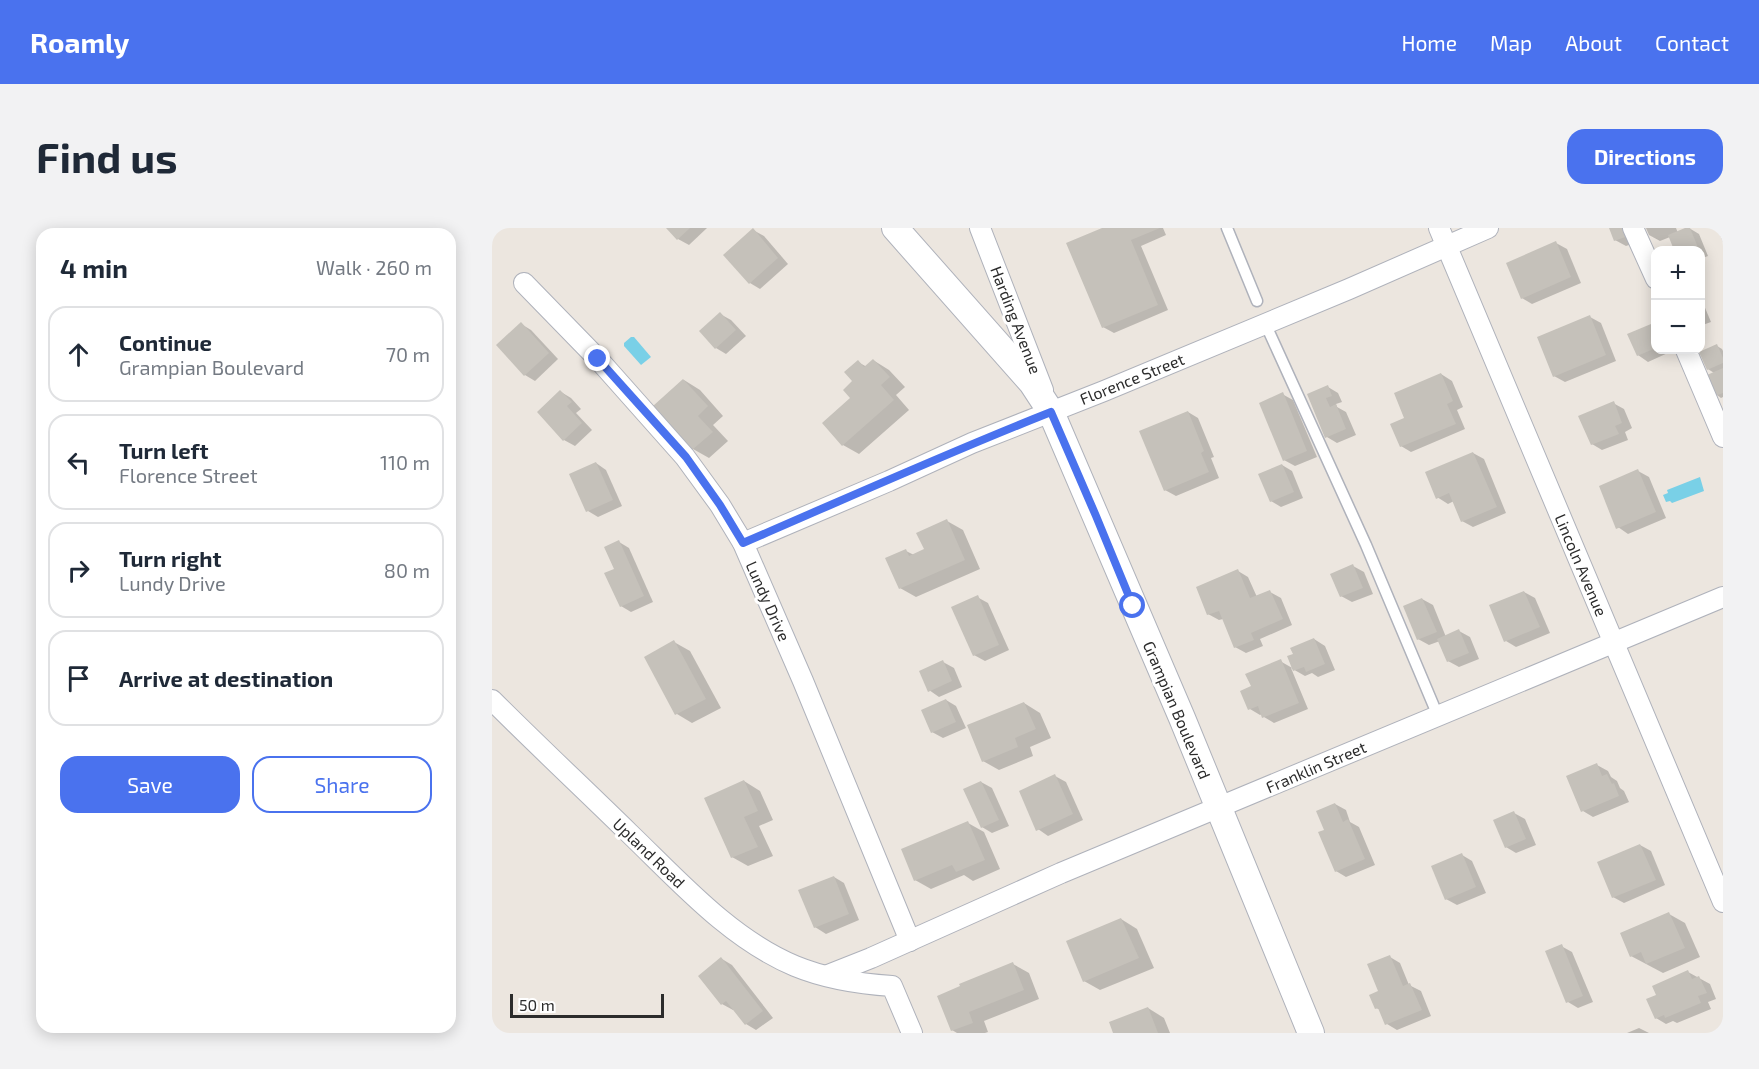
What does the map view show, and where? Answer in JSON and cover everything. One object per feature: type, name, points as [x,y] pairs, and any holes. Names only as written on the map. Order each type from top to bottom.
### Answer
[{"type":"street","name":"Grampian Boulevard","points":[[895,228],[1032,382],[1051,412],[1311,1033]]},
{"type":"street","name":"Harding Avenue","points":[[980,228],[1051,412]]},
{"type":"street","name":"Florence Street","points":[[743,543],[972,443],[1349,289],[1443,237],[1488,228]]},
{"type":"street","points":[[1633,228],[1651,268]]},
{"type":"street","name":"Lincoln Avenue","points":[[1443,237],[1723,902]]},
{"type":"street","name":"Lundy Drive","points":[[524,283],[598,359],[686,457],[720,505],[743,543],[803,681],[910,941]]},
{"type":"street","points":[[1688,354],[1723,437]]},
{"type":"street","name":"Franklin Street","points":[[910,941],[1061,873],[1723,597]]},
{"type":"street","name":"Upland Road","points":[[492,700],[698,899],[735,930],[795,966],[865,984],[892,986],[912,1033]]},
{"type":"street","points":[[828,975],[910,941]]},
{"type":"lane","points":[[1227,228],[1257,301]]},
{"type":"lane","points":[[1265,323],[1366,545],[1438,716]]},
{"type":"water","points":[[634,337],[651,357],[641,365],[624,346],[624,343]]},
{"type":"water","points":[[1700,477],[1704,491],[1672,503],[1666,502],[1663,495],[1668,493],[1667,490]]},
{"type":"building","points":[[666,228],[690,228],[677,240]]},
{"type":"building","points":[[753,228],[778,258],[749,284],[723,255]]},
{"type":"building","points":[[1102,228],[1160,228],[1131,240],[1158,305],[1102,328],[1066,243]]},
{"type":"building","points":[[1609,228],[1625,228],[1628,236],[1614,241]]},
{"type":"building","points":[[1690,228],[1697,246],[1672,246],[1668,235]]},
{"type":"building","points":[[1556,241],[1571,277],[1521,299],[1506,263]]},
{"type":"building","points":[[720,312],[736,330],[715,349],[699,331]]},
{"type":"building","points":[[1590,315],[1606,355],[1553,377],[1537,337]]},
{"type":"building","points":[[521,322],[549,353],[524,376],[496,345]]},
{"type":"building","points":[[1651,324],[1651,350],[1637,356],[1627,334]]},
{"type":"building","points":[[1717,344],[1723,363],[1707,370],[1700,354],[1705,354],[1705,349]]},
{"type":"building","points":[[873,359],[890,377],[881,385],[894,400],[842,446],[822,423],[850,398],[843,390],[852,381],[844,372],[858,360],[864,367]]},
{"type":"building","points":[[1723,368],[1723,393],[1715,396],[1707,375]]},
{"type":"building","points":[[1441,373],[1453,401],[1447,404],[1456,424],[1400,447],[1390,424],[1404,418],[1394,393]]},
{"type":"building","points":[[683,379],[708,406],[698,416],[713,432],[692,450],[653,406]]},
{"type":"building","points":[[1328,385],[1332,396],[1326,398],[1330,407],[1336,404],[1346,429],[1325,438],[1307,394]]},
{"type":"building","points":[[560,390],[572,402],[567,406],[582,423],[563,441],[537,412]]},
{"type":"building","points":[[1283,392],[1307,451],[1283,461],[1259,403]]},
{"type":"building","points":[[1614,401],[1622,423],[1615,426],[1619,434],[1591,445],[1578,416]]},
{"type":"building","points":[[1188,411],[1204,451],[1201,453],[1209,472],[1164,491],[1139,431]]},
{"type":"building","points":[[1473,452],[1497,507],[1461,522],[1449,493],[1436,499],[1425,472]]},
{"type":"building","points":[[596,462],[613,500],[586,512],[569,474]]},
{"type":"building","points":[[1282,464],[1294,492],[1270,502],[1258,474]]},
{"type":"building","points":[[1638,469],[1656,512],[1616,529],[1599,486]]},
{"type":"building","points":[[947,519],[965,560],[899,589],[885,558],[906,549],[909,556],[924,549],[916,533]]},
{"type":"building","points":[[619,540],[644,596],[620,607],[604,573],[614,569],[604,547]]},
{"type":"building","points":[[1353,564],[1363,588],[1340,597],[1330,574]]},
{"type":"building","points":[[1238,569],[1250,598],[1270,590],[1283,619],[1251,633],[1254,640],[1234,648],[1219,611],[1207,615],[1196,587]]},
{"type":"building","points":[[1524,591],[1540,627],[1504,642],[1489,605]]},
{"type":"building","points":[[978,595],[999,645],[973,656],[951,607]]},
{"type":"building","points":[[1422,598],[1437,632],[1417,640],[1403,606]]},
{"type":"building","points":[[1459,629],[1469,653],[1447,662],[1437,639]]},
{"type":"building","points":[[1314,638],[1325,664],[1306,672],[1304,667],[1293,671],[1287,656],[1293,654],[1290,648]]},
{"type":"building","points":[[674,640],[706,699],[675,715],[644,657]]},
{"type":"building","points":[[1281,659],[1299,703],[1262,718],[1258,706],[1248,710],[1240,691],[1251,686],[1245,674]]},
{"type":"building","points":[[943,660],[952,681],[928,692],[919,671]]},
{"type":"building","points":[[946,699],[956,722],[931,733],[921,710]]},
{"type":"building","points":[[1024,702],[1036,729],[1015,738],[1018,747],[982,762],[967,725]]},
{"type":"building","points":[[1597,763],[1602,776],[1607,774],[1612,784],[1614,783],[1619,796],[1581,812],[1566,776]]},
{"type":"building","points":[[1055,774],[1073,814],[1036,831],[1019,791]]},
{"type":"building","points":[[744,780],[758,811],[744,817],[758,847],[731,858],[704,798]]},
{"type":"building","points":[[981,781],[999,820],[981,828],[963,789]]},
{"type":"building","points":[[1335,803],[1343,822],[1348,819],[1365,859],[1335,872],[1318,832],[1324,830],[1316,811]]},
{"type":"building","points":[[1514,811],[1526,839],[1505,848],[1493,820]]},
{"type":"building","points":[[968,821],[985,860],[956,872],[952,865],[914,881],[901,849]]},
{"type":"building","points":[[1640,844],[1656,880],[1612,898],[1597,862]]},
{"type":"building","points":[[1462,853],[1476,887],[1445,900],[1431,866]]},
{"type":"building","points":[[834,876],[849,914],[814,928],[798,890]]},
{"type":"building","points":[[1669,912],[1685,948],[1646,964],[1641,952],[1630,957],[1620,933]]},
{"type":"building","points":[[1121,918],[1139,958],[1083,982],[1066,941]]},
{"type":"building","points":[[1562,944],[1583,996],[1566,1003],[1545,951]]},
{"type":"building","points":[[1390,955],[1403,986],[1410,983],[1422,1010],[1385,1025],[1378,1008],[1375,1009],[1369,995],[1378,991],[1367,964]]},
{"type":"building","points":[[721,957],[763,1011],[745,1025],[726,1001],[721,1005],[698,976]]},
{"type":"building","points":[[1013,962],[1024,990],[969,1012],[973,1023],[951,1031],[937,996],[960,986],[959,984]]},
{"type":"building","points":[[1688,970],[1692,979],[1699,976],[1707,993],[1698,996],[1701,1003],[1665,1018],[1664,1015],[1655,1019],[1646,999],[1656,995],[1652,986]]},
{"type":"building","points":[[1148,1007],[1158,1033],[1113,1033],[1109,1022]]},
{"type":"route","points":[[598,359],[686,457],[720,505],[743,543],[972,443],[1051,412],[1133,606]]}]
